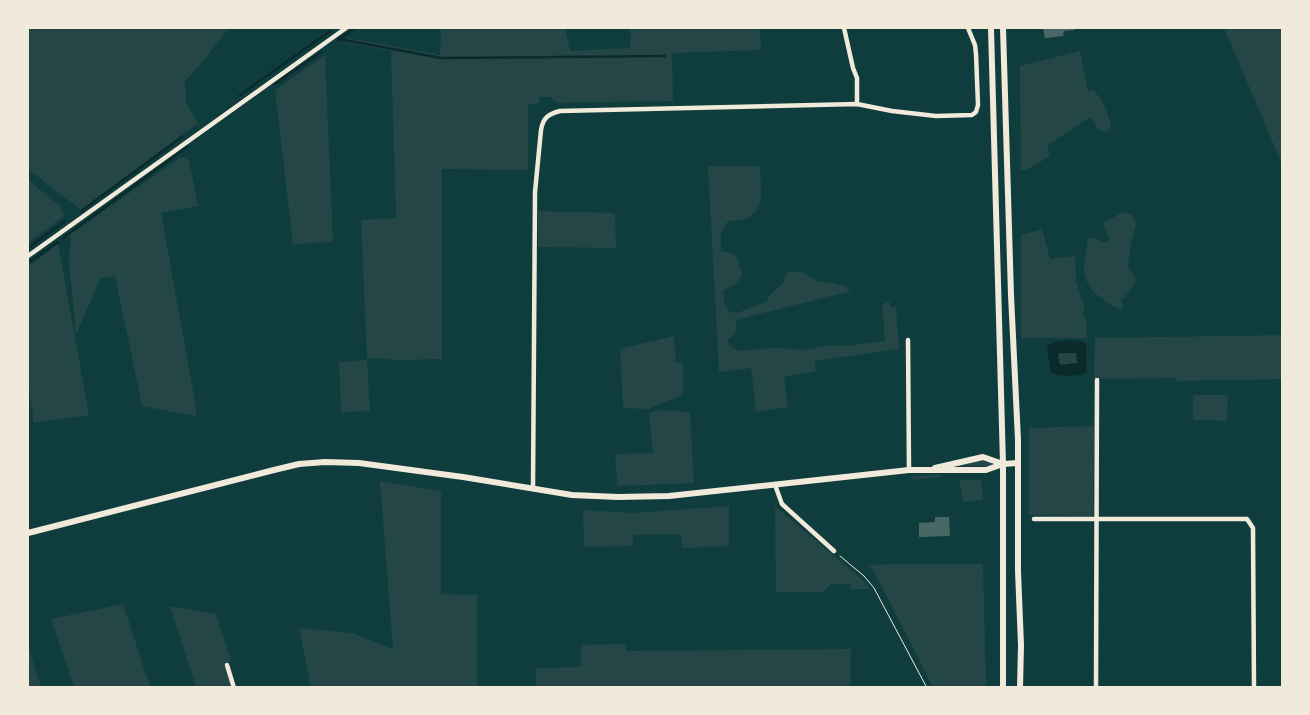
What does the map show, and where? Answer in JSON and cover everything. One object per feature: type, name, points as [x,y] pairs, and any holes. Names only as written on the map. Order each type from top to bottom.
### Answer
[{"type":"main road","points":[[991,28],[1003,464],[1003,688]]},
{"type":"main road","points":[[1003,28],[1018,463],[1020,688]]},
{"type":"main road","points":[[930,469],[983,457],[1003,464]]},
{"type":"main road","points":[[28,533],[226,481],[299,464],[380,465],[572,495],[618,497],[669,496],[909,470],[986,470],[1003,464],[1018,463]]},
{"type":"street","points":[[28,256],[346,28]]},
{"type":"street","points":[[844,28],[857,78],[857,104]]},
{"type":"street","points":[[532,488],[535,192],[542,122],[546,116],[560,111],[857,104],[892,111],[936,116],[975,114],[978,105],[976,54],[968,28]]},
{"type":"street","points":[[908,340],[909,470]]},
{"type":"street","points":[[1096,688],[1097,380]]},
{"type":"street","points":[[775,485],[782,504],[834,551]]},
{"type":"street","points":[[1034,519],[1247,519],[1253,528],[1254,688]]},
{"type":"street","points":[[227,665],[234,688]]},
{"type":"path","points":[[834,551],[864,576],[874,588],[927,688]]},
{"type":"shaded area","points":[[28,28],[229,28],[185,81],[186,103],[198,123],[81,210],[28,169]]},
{"type":"shaded area","points":[[441,28],[565,28],[570,51],[630,48],[631,28],[760,28],[761,50],[672,53],[673,101],[557,103],[551,97],[540,97],[539,103],[528,105],[528,170],[442,169],[442,359],[401,360],[367,358],[361,220],[396,218],[391,51],[343,42],[347,38],[440,55]]},
{"type":"shaded area","points":[[1224,28],[1282,28],[1282,164]]},
{"type":"shaded area","points":[[1080,51],[1088,91],[1093,90],[1100,98],[1107,112],[1111,127],[1107,132],[1099,130],[1090,117],[1047,146],[1050,156],[1027,170],[1021,170],[1020,66]]},
{"type":"shaded area","points":[[325,55],[333,242],[293,244],[275,90]]},
{"type":"shaded area","points":[[181,157],[189,160],[198,206],[161,213],[195,401],[196,416],[142,406],[115,276],[100,279],[76,335],[69,260],[71,239],[69,235]]},
{"type":"shaded area","points":[[708,166],[759,166],[761,197],[756,210],[744,219],[728,221],[721,232],[721,251],[736,255],[742,273],[739,282],[723,291],[725,304],[729,312],[737,313],[766,302],[771,294],[783,283],[787,272],[802,272],[819,282],[835,283],[851,291],[735,320],[737,330],[728,340],[729,345],[739,351],[773,348],[805,350],[831,345],[847,346],[885,341],[882,305],[889,301],[890,307],[896,307],[899,349],[814,361],[816,371],[784,377],[788,407],[756,412],[751,368],[719,372]]},
{"type":"shaded area","points":[[28,180],[61,207],[64,216],[28,243]]},
{"type":"shaded area","points":[[538,211],[615,213],[616,248],[538,247]]},
{"type":"shaded area","points":[[1123,212],[1132,215],[1136,224],[1130,247],[1128,267],[1136,279],[1132,288],[1124,298],[1121,298],[1122,310],[1092,290],[1085,277],[1084,261],[1088,238],[1098,239],[1103,243],[1109,240],[1103,223]]},
{"type":"shaded area","points":[[1042,229],[1050,259],[1075,256],[1076,282],[1085,308],[1083,313],[1086,320],[1087,338],[1021,338],[1021,235]]},
{"type":"shaded area","points":[[58,244],[89,415],[34,423],[28,382],[28,267]]},
{"type":"shaded area","points":[[1282,335],[1282,379],[1175,381],[1175,378],[1094,379],[1095,338]]},
{"type":"shaded area","points":[[674,336],[676,363],[683,363],[683,395],[648,409],[623,408],[620,349]]},
{"type":"shaded area","points":[[1059,341],[1083,341],[1086,345],[1087,372],[1069,376],[1051,373],[1047,347],[1050,344]],"holes":[[[1076,353],[1077,363],[1061,365],[1059,362],[1058,354]]]},
{"type":"shaded area","points":[[1077,353],[1077,363],[1061,365],[1058,354]]},
{"type":"shaded area","points":[[367,360],[370,411],[341,412],[339,362]]},
{"type":"shaded area","points":[[1193,395],[1228,395],[1227,421],[1193,420]]},
{"type":"shaded area","points":[[660,410],[690,412],[694,483],[618,486],[615,454],[653,453],[649,413]]},
{"type":"shaded area","points":[[1094,426],[1093,516],[1029,515],[1029,428]]},
{"type":"shaded area","points":[[985,460],[995,462],[992,466],[952,466]]},
{"type":"shaded area","points":[[942,475],[942,477],[913,480],[911,477],[913,476]]},
{"type":"shaded area","points":[[959,480],[981,480],[983,500],[964,502]]},
{"type":"shaded area","points":[[380,481],[441,491],[441,594],[477,595],[477,687],[311,687],[299,628],[352,633],[393,649]]},
{"type":"shaded area","points":[[729,506],[729,546],[683,548],[681,534],[633,535],[633,546],[584,547],[583,510],[632,513]]},
{"type":"shaded area","points":[[775,506],[865,582],[869,589],[851,589],[851,584],[831,584],[823,592],[776,592]]},
{"type":"shaded area","points":[[983,564],[986,687],[933,687],[874,571],[867,565]]},
{"type":"shaded area","points":[[123,604],[150,687],[74,687],[51,619]]},
{"type":"shaded area","points":[[170,606],[216,614],[231,661],[224,663],[231,687],[196,687]]},
{"type":"shaded area","points":[[625,644],[626,651],[851,649],[850,687],[536,687],[536,668],[581,667],[581,645]]},
{"type":"shaded area","points":[[28,647],[41,687],[28,687]]},
{"type":"building","points":[[1043,28],[1074,28],[1075,30],[1064,31],[1063,36],[1045,38]]},
{"type":"building","points":[[935,517],[949,517],[950,536],[919,537],[919,523],[935,522]]},
{"type":"waterway","points":[[339,39],[355,28]]},
{"type":"waterway","points":[[240,95],[330,31]]},
{"type":"waterway","points":[[339,39],[441,58],[665,56]]},
{"type":"waterway","points":[[275,84],[321,52]]},
{"type":"waterway","points":[[81,211],[182,137]]},
{"type":"waterway","points":[[63,238],[187,147]]},
{"type":"waterway","points":[[28,248],[65,221]]},
{"type":"waterway","points":[[28,263],[58,242]]}]
